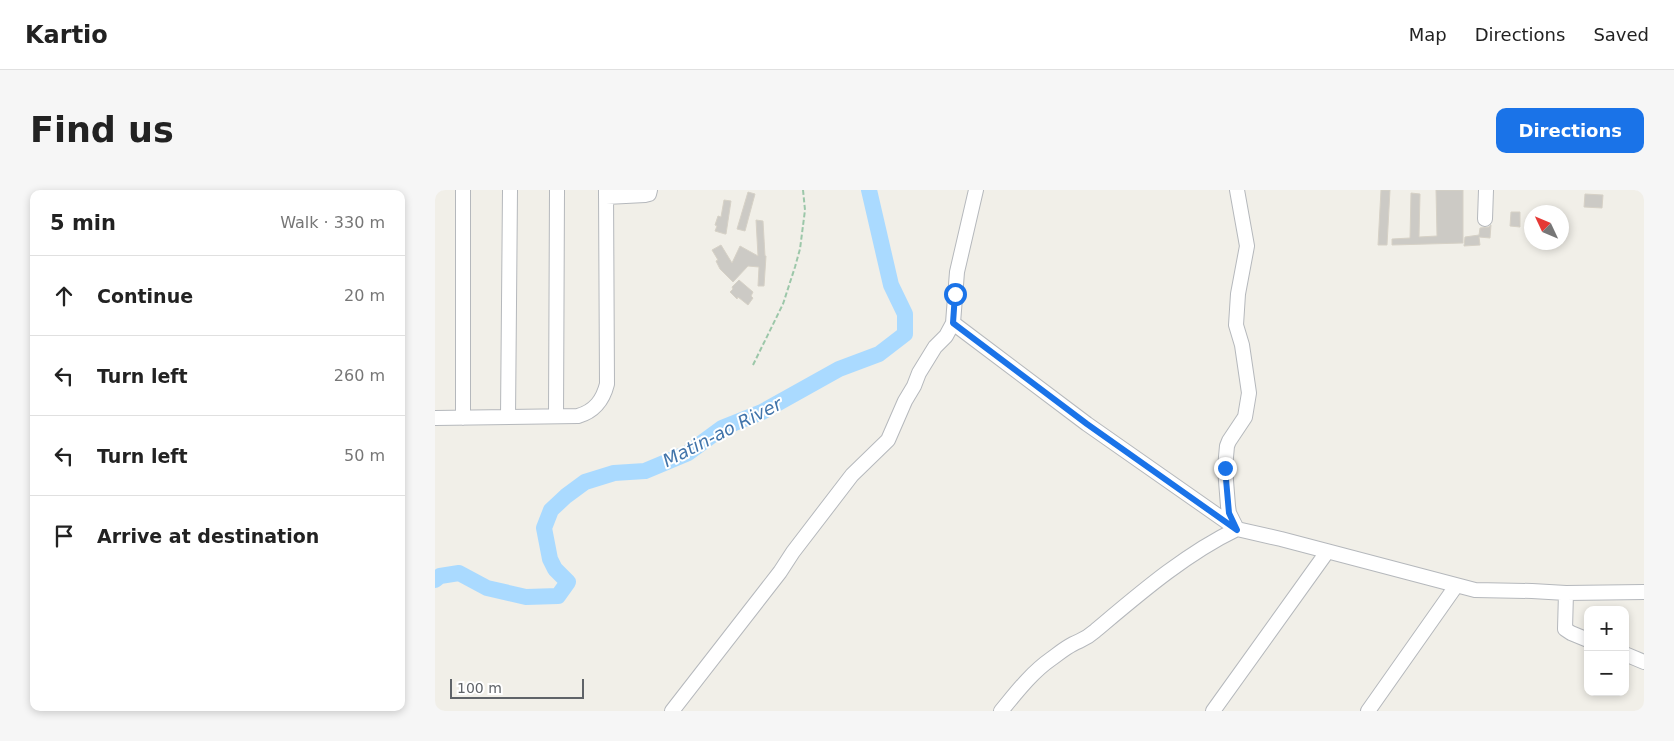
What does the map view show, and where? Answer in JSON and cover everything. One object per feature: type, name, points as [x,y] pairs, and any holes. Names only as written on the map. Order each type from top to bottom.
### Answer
[{"type":"street","points":[[463,190],[463,418]]},
{"type":"street","points":[[508,417],[510,190]]},
{"type":"street","points":[[556,416],[557,190]]},
{"type":"street","points":[[435,418],[578,416],[587,413],[604,397],[607,384],[606,194],[645,195],[649,194],[650,190]]},
{"type":"street","points":[[672,711],[780,572],[845,484],[888,440],[919,373],[935,347],[946,336],[953,323],[957,272],[976,190]]},
{"type":"street","points":[[1237,190],[1247,246],[1238,294],[1236,325],[1242,345],[1249,394],[1245,417],[1229,441],[1225,468],[1229,513],[1237,530]]},
{"type":"street","points":[[1485,219],[1486,190]]},
{"type":"street","points":[[953,323],[1087,424],[1237,530],[1475,590],[1531,590],[1566,593],[1644,592]]},
{"type":"street","points":[[1001,711],[1049,660],[1073,643],[1082,641],[1117,611],[1186,560],[1222,536],[1237,530]]},
{"type":"street","points":[[1213,711],[1327,552]]},
{"type":"street","points":[[1368,711],[1456,586]]},
{"type":"street","points":[[1566,593],[1565,629],[1584,638]]},
{"type":"street","points":[[1629,656],[1644,662]]},
{"type":"path","points":[[753,365],[783,304],[797,258],[805,210],[803,190]]},
{"type":"building","points":[[1381,190],[1390,190],[1387,245],[1378,245]]},
{"type":"building","points":[[1436,190],[1463,190],[1463,243],[1392,245],[1392,239],[1410,238],[1411,193],[1420,194],[1419,237],[1437,236]]},
{"type":"building","points":[[748,192],[755,194],[745,231],[737,229]]},
{"type":"building","points":[[1585,194],[1603,195],[1602,208],[1584,207]]},
{"type":"building","points":[[724,200],[731,201],[726,234],[715,231],[718,216],[721,217]]},
{"type":"building","points":[[1511,212],[1520,212],[1520,227],[1510,226]]},
{"type":"building","points":[[756,220],[763,221],[766,256],[764,286],[758,286],[759,267],[748,266],[733,282],[720,269],[716,261],[718,260],[712,250],[721,245],[732,263],[740,246],[758,256]]},
{"type":"building","points":[[1491,225],[1490,238],[1479,237],[1480,245],[1464,246],[1465,237],[1479,235],[1480,228]]},
{"type":"building","points":[[739,280],[753,292],[751,296],[753,298],[748,305],[738,297],[737,299],[730,292]]},
{"type":"waterway","name":"Matin-ao River","points":[[435,580],[440,576],[459,573],[487,588],[526,597],[558,596],[568,582],[555,569],[550,559],[544,528],[551,510],[566,496],[585,482],[614,473],[645,471],[688,453],[722,428],[762,412],[839,369],[879,354],[905,334],[905,314],[891,285],[869,190]]},
{"type":"route","points":[[955,294],[953,323],[1087,424],[1237,530],[1229,513],[1225,468]]}]
